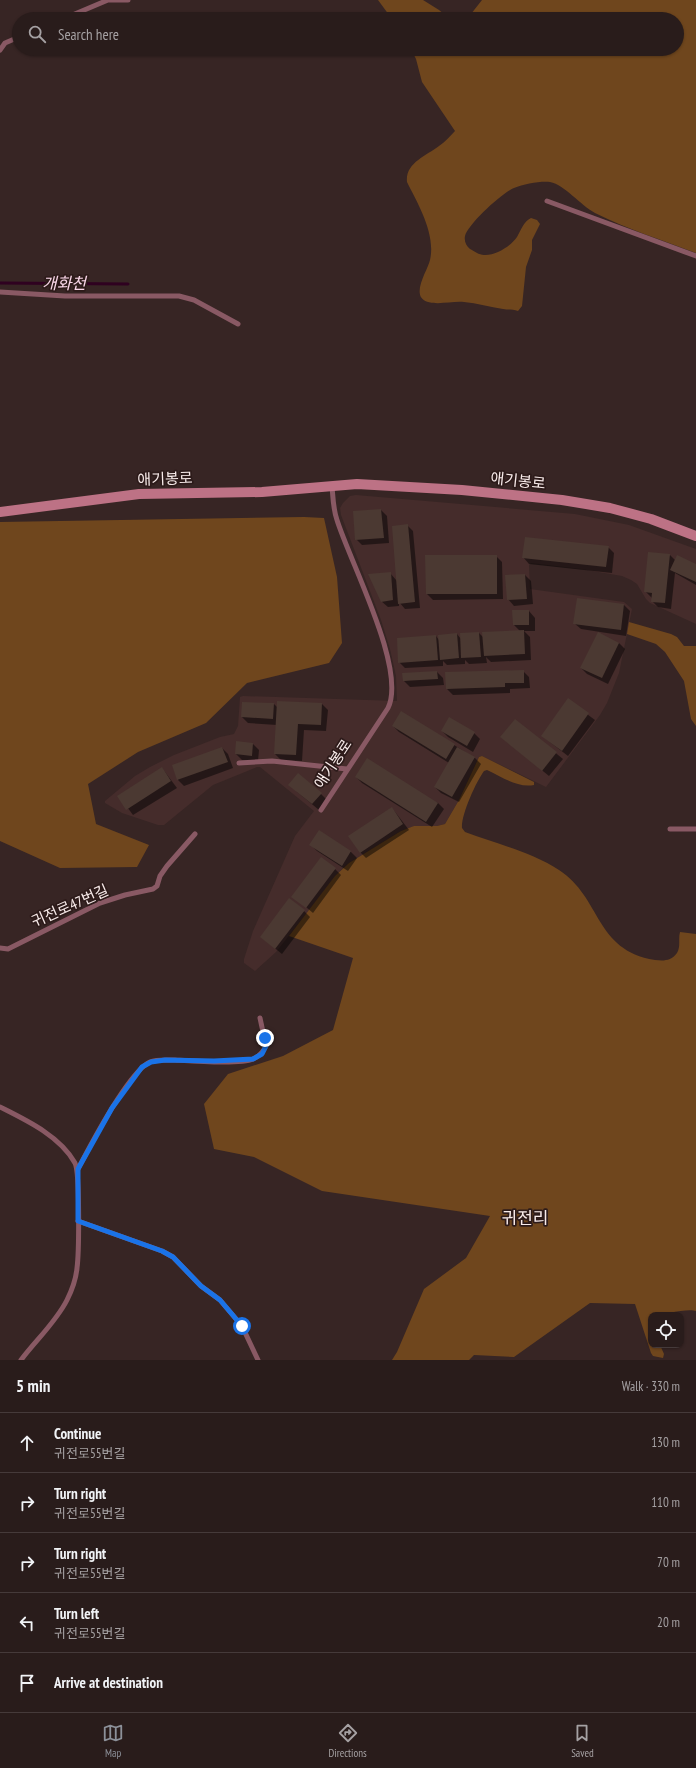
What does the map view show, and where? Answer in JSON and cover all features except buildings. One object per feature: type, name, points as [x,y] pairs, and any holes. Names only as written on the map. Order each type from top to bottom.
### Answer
[{"type":"main road","name":"애기봉로","points":[[0,512],[140,494],[262,492],[357,484],[402,486],[562,500],[610,508],[651,518],[696,536]]},
{"type":"lane","points":[[80,12],[108,0],[128,0]]},
{"type":"lane","points":[[0,50],[5,43],[12,40]]},
{"type":"lane","points":[[547,201],[696,256]]},
{"type":"lane","points":[[0,292],[65,296],[179,296],[200,303],[238,324]]},
{"type":"lane","name":"애기봉로","points":[[321,810],[388,708],[392,694],[391,669],[382,637],[336,518],[332,486]]},
{"type":"lane","points":[[239,763],[272,761],[347,769]]},
{"type":"lane","points":[[670,829],[696,829]]},
{"type":"lane","name":"귀전로47번길","points":[[0,948],[8,948],[100,903],[125,895],[153,889],[157,886],[166,866],[195,834]]},
{"type":"lane","points":[[21,1360],[62,1310],[75,1283],[77,1267],[78,1169],[112,1108],[142,1067],[151,1062],[165,1060],[214,1061],[253,1059],[262,1054],[266,1046],[260,1018]]},
{"type":"lane","points":[[0,1107],[45,1132],[69,1154],[78,1169]]},
{"type":"lane","points":[[78,1221],[162,1251],[173,1257],[201,1286],[220,1300],[242,1326],[258,1360]]},
{"type":"shaded area","points":[[378,0],[423,0],[441,12],[387,12]]},
{"type":"shaded area","points":[[482,0],[696,0],[696,253],[607,219],[589,209],[556,184],[550,182],[532,183],[514,188],[502,196],[486,209],[472,224],[465,236],[467,246],[470,249],[480,254],[488,255],[498,252],[511,244],[517,237],[526,221],[529,219],[531,218],[537,220],[540,224],[532,240],[532,250],[526,267],[522,306],[518,311],[464,302],[432,303],[423,299],[420,295],[420,289],[430,260],[430,240],[421,209],[407,182],[407,175],[409,170],[417,161],[445,141],[455,131],[422,82],[414,56],[684,56],[684,12],[473,12]]},
{"type":"shaded area","points":[[356,495],[575,514],[629,525],[696,549],[696,624],[650,603],[637,584],[622,576],[531,563],[529,565],[530,589],[624,602],[632,609],[619,673],[607,703],[600,715],[546,787],[482,756],[479,757],[459,800],[445,824],[437,826],[415,826],[401,831],[349,863],[341,870],[276,952],[255,971],[244,963],[253,931],[295,836],[314,811],[260,767],[213,785],[164,825],[158,825],[122,813],[105,803],[105,801],[135,776],[150,767],[174,755],[220,737],[234,734],[238,726],[240,697],[397,701],[396,676],[390,649],[381,620],[341,515],[340,508],[343,503],[350,496]]},
{"type":"shaded area","points":[[304,517],[324,518],[337,577],[342,643],[329,663],[247,683],[206,723],[138,752],[88,784],[96,824],[149,845],[137,867],[60,868],[0,841],[0,522]]},
{"type":"shaded area","points":[[629,622],[671,634],[677,637],[684,646],[696,646],[696,726],[691,719],[684,681],[665,652],[656,644],[627,634]]},
{"type":"shaded area","points":[[482,756],[534,782],[534,785],[522,785],[504,779],[487,770],[484,771],[473,790],[466,807],[462,822],[462,828],[465,832],[525,853],[548,863],[559,870],[573,881],[584,894],[609,935],[620,946],[635,954],[655,960],[670,959],[677,953],[680,932],[696,934],[696,1311],[648,1312],[648,1344],[635,1304],[590,1303],[514,1357],[474,1355],[469,1360],[392,1360],[397,1352],[424,1289],[466,1258],[490,1216],[322,1191],[254,1157],[214,1149],[204,1104],[228,1074],[283,1056],[333,1030],[353,958],[289,936],[335,876],[349,863],[401,831],[414,826],[437,826],[445,824],[459,800],[479,757]]},
{"type":"shaded area","points":[[649,1348],[661,1348],[664,1354],[663,1358],[653,1356]]},
{"type":"waterway","name":"개화천","points":[[0,283],[128,284]]},
{"type":"district","name":"귀전리","points":[[525,1218]]},
{"type":"route","points":[[242,1326],[220,1300],[201,1286],[173,1257],[162,1251],[78,1221],[78,1169],[112,1108],[142,1067],[151,1062],[165,1060],[242,1061],[253,1059],[262,1054],[266,1046],[265,1038]]}]
